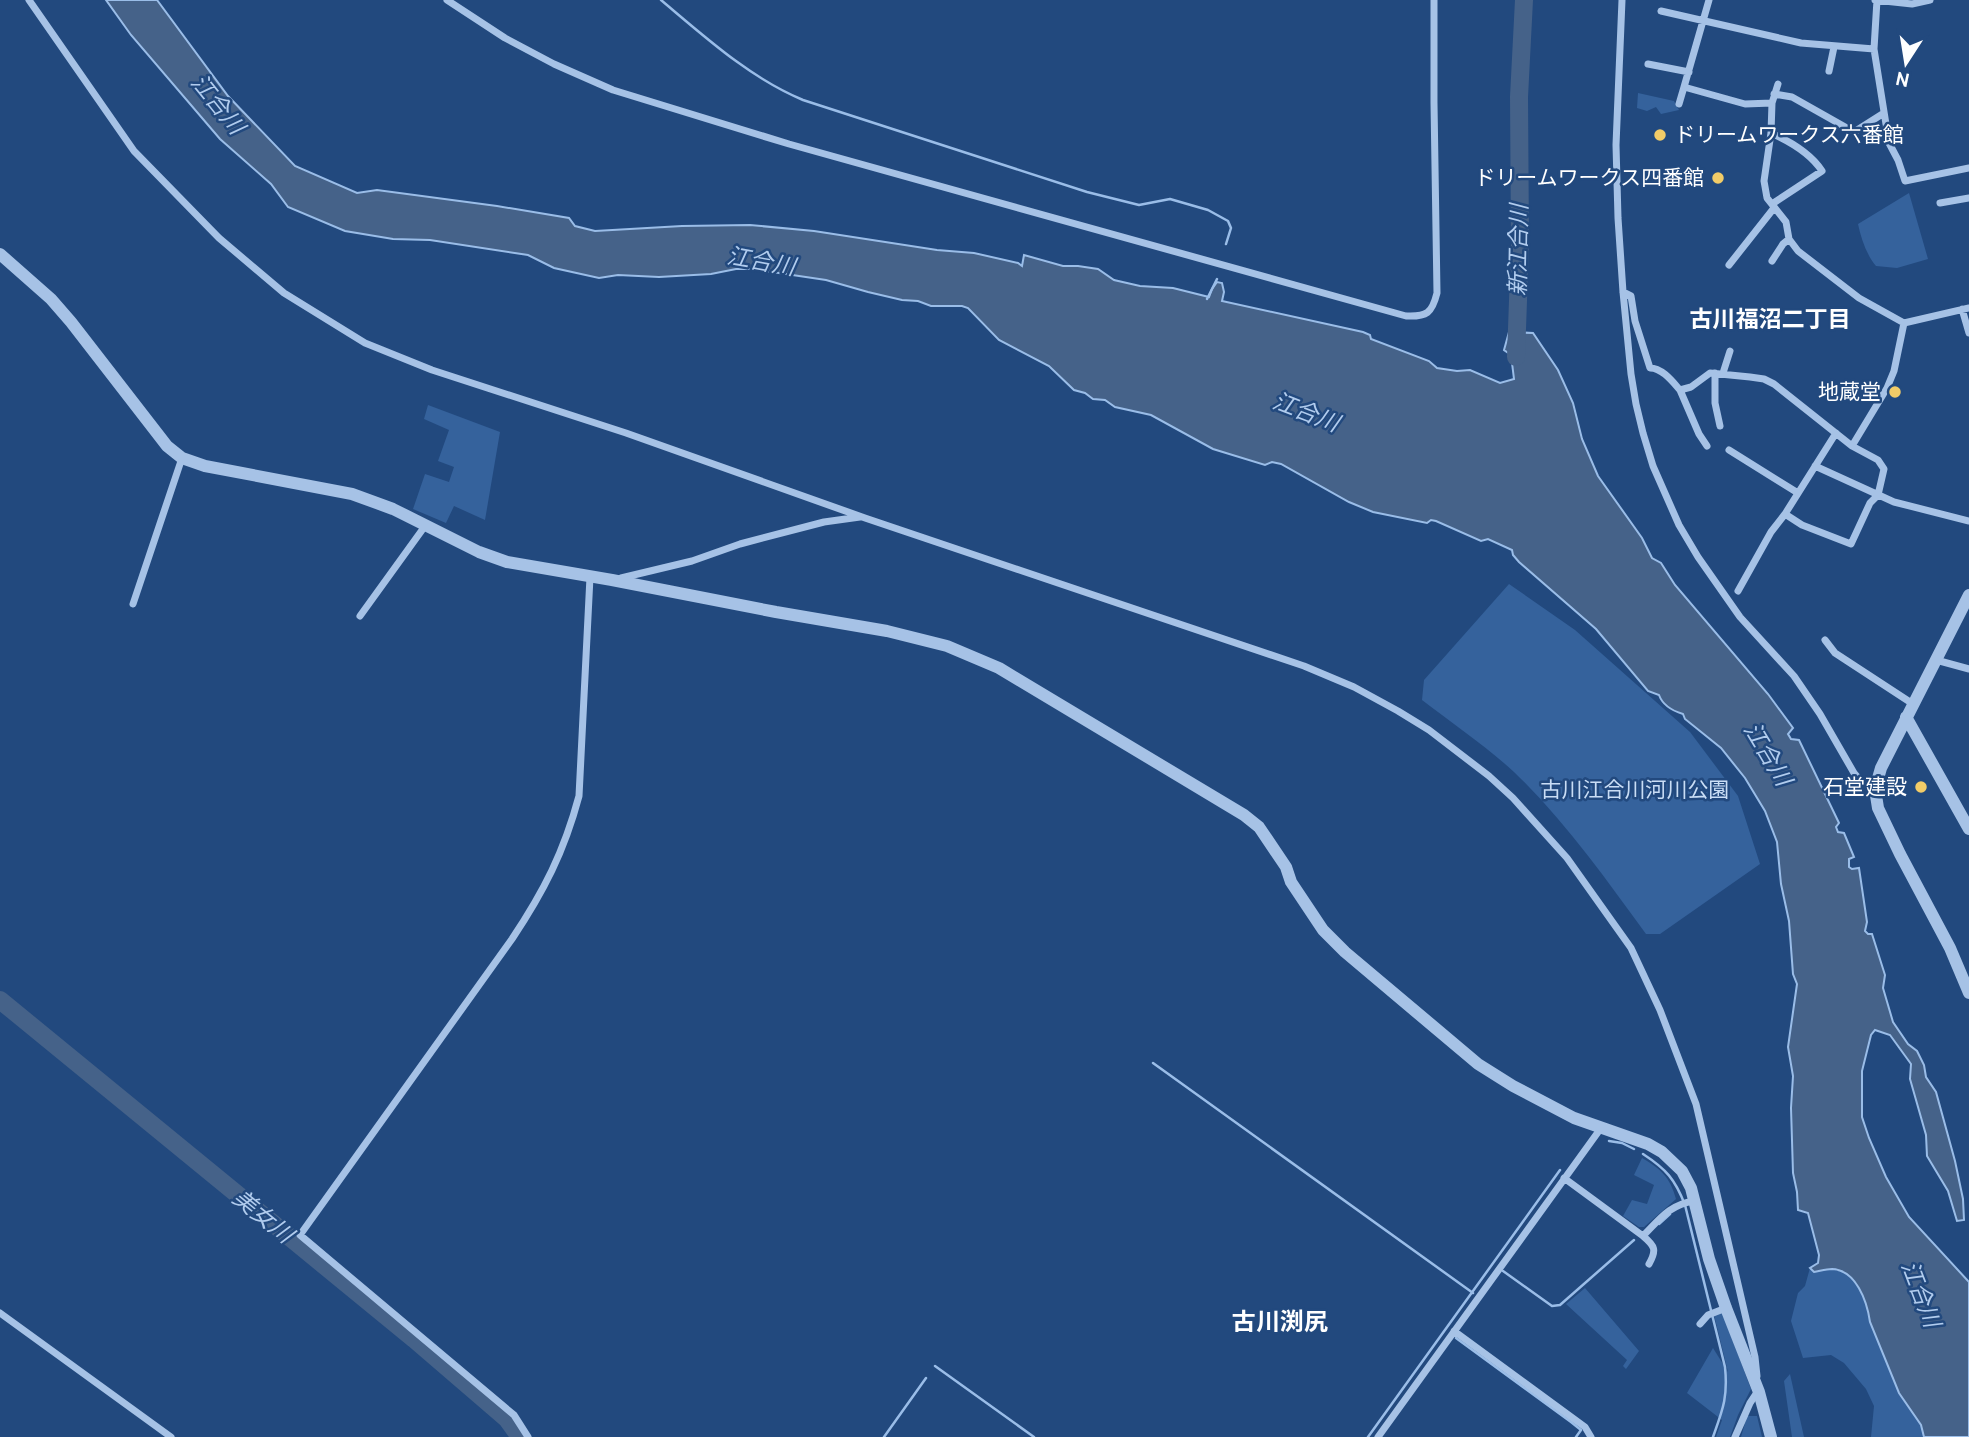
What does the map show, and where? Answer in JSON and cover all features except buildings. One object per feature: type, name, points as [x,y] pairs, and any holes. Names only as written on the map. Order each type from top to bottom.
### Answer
[{"type":"street","points":[[29,0],[134,151],[219,239],[284,293],[365,343],[861,517],[1304,666],[1354,687],[1429,730],[1489,776],[1513,798],[1567,858],[1595,895],[1631,948],[1660,1010],[1696,1104],[1771,1437]]},
{"type":"street","points":[[447,0],[505,38],[554,64],[613,90],[789,144],[1395,312],[1419,316],[1427,314],[1434,306],[1437,293],[1434,0]]},
{"type":"street","points":[[1622,0],[1616,145],[1618,218],[1623,292],[1636,404],[1653,466],[1679,525],[1718,588],[1800,685],[1854,773],[1861,781],[1875,789]]},
{"type":"street","points":[[1679,104],[1709,0]]},
{"type":"street","points":[[1930,0],[1912,4],[1876,0],[1874,49],[1889,143],[1905,181],[1969,169]]},
{"type":"street","points":[[1661,11],[1787,41],[1874,49]]},
{"type":"street","points":[[1829,71],[1834,47]]},
{"type":"street","points":[[1648,64],[1689,72]]},
{"type":"street","points":[[1778,83],[1772,103],[1764,181],[1767,198],[1787,222],[1789,239],[1798,251],[1859,298],[1904,323],[1966,309],[1969,332]]},
{"type":"street","points":[[1685,87],[1745,104],[1772,103]]},
{"type":"street","points":[[1774,94],[1792,97],[1854,132],[1884,113]]},
{"type":"street","points":[[1730,265],[1773,206],[1822,171],[1818,164],[1788,141],[1770,133]]},
{"type":"street","points":[[1940,203],[1969,198]]},
{"type":"street","points":[[1772,261],[1789,239]]},
{"type":"street","points":[[0,254],[51,299],[167,446],[181,458],[205,466],[352,494],[393,509],[479,552],[507,562],[947,646],[999,668],[1244,815],[1259,827],[1323,930],[1345,952],[1478,1064],[1574,1118],[1648,1144],[1662,1152],[1682,1171],[1691,1188],[1692,1202],[1709,1259],[1717,1311],[1759,1392]]},
{"type":"street","points":[[1623,292],[1630,296],[1650,368],[1662,372],[1680,390],[1707,446]]},
{"type":"street","points":[[1852,446],[1891,379],[1904,323]]},
{"type":"street","points":[[1720,426],[1715,403],[1719,373],[1730,351]]},
{"type":"street","points":[[1680,390],[1691,387],[1710,373],[1764,379],[1852,446],[1882,464],[1884,475],[1878,495],[1870,503],[1851,544],[1802,525],[1785,514]]},
{"type":"street","points":[[1738,592],[1771,532],[1836,433]]},
{"type":"street","points":[[1729,450],[1798,493]]},
{"type":"street","points":[[133,604],[181,458]]},
{"type":"street","points":[[1815,466],[1914,508],[1969,521]]},
{"type":"street","points":[[612,580],[692,561],[740,544],[824,522],[861,517]]},
{"type":"street","points":[[360,616],[425,526]]},
{"type":"street","points":[[528,1437],[514,1415],[300,1235],[512,939],[537,902],[556,864],[570,830],[579,796],[590,577]]},
{"type":"street","points":[[1969,595],[1881,768],[1875,789],[1878,808],[1950,948],[1969,993]]},
{"type":"street","points":[[1825,640],[1835,653],[1913,704]]},
{"type":"street","points":[[1936,660],[1969,669]]},
{"type":"street","points":[[1906,717],[1969,829]]},
{"type":"street","points":[[1378,1437],[1601,1128]]},
{"type":"street","points":[[1564,1178],[1651,1243],[1655,1249],[1649,1264]]},
{"type":"street","points":[[1643,1236],[1670,1209],[1692,1202]]},
{"type":"street","points":[[1700,1324],[1717,1311]]},
{"type":"street","points":[[0,1313],[171,1437]]},
{"type":"street","points":[[1454,1331],[1586,1433]]},
{"type":"street","points":[[1735,1437],[1749,1403],[1759,1392]]},
{"type":"green space","points":[[1638,93],[1674,101],[1679,110],[1661,114],[1656,107],[1647,111],[1637,108]]},
{"type":"green space","points":[[1909,193],[1928,259],[1897,268],[1876,266],[1864,246],[1858,224]]},
{"type":"green space","points":[[428,405],[500,432],[485,520],[454,506],[446,523],[413,509],[425,474],[449,482],[454,467],[438,461],[449,430],[424,419]]},
{"type":"green space","name":"古川江合川河川公園","points":[[1509,584],[1575,630],[1690,732],[1738,796],[1760,864],[1660,934],[1646,934],[1567,830],[1514,772],[1422,700],[1424,680]]},
{"type":"green space","points":[[1642,1158],[1664,1174],[1676,1199],[1644,1227],[1639,1227],[1623,1216],[1632,1200],[1647,1204],[1654,1185],[1634,1175]]},
{"type":"green space","points":[[1810,1268],[1814,1272],[1830,1269],[1840,1271],[1848,1275],[1859,1288],[1899,1393],[1921,1425],[1924,1437],[1871,1437],[1874,1406],[1866,1389],[1844,1363],[1831,1355],[1803,1358],[1791,1321],[1798,1293],[1805,1286]]},
{"type":"green space","points":[[1585,1288],[1639,1351],[1626,1369],[1623,1366],[1627,1360],[1566,1304]]},
{"type":"green space","points":[[1722,1312],[1751,1389],[1730,1437],[1716,1437],[1722,1420],[1687,1393],[1713,1348],[1728,1372],[1714,1315]]},
{"type":"green space","points":[[1790,1374],[1804,1437],[1792,1437],[1784,1381]]},
{"type":"green space","points":[[1747,1416],[1757,1416],[1762,1437],[1741,1437]]},
{"type":"water","name":"江合川","points":[[106,0],[157,0],[228,96],[295,166],[357,193],[377,190],[497,206],[569,218],[575,226],[595,231],[750,225],[974,253],[1022,266],[1024,255],[1063,266],[1098,269],[1114,280],[1140,286],[1173,288],[1209,297],[1217,282],[1222,283],[1222,301],[1363,332],[1370,335],[1371,339],[1429,361],[1437,368],[1470,370],[1500,383],[1514,379],[1511,355],[1504,350],[1509,332],[1533,333],[1558,370],[1573,403],[1582,439],[1598,476],[1642,538],[1652,558],[1661,563],[1675,585],[1768,694],[1793,728],[1788,734],[1791,739],[1799,740],[1839,823],[1836,827],[1838,832],[1844,833],[1854,857],[1849,859],[1849,867],[1859,868],[1867,922],[1865,931],[1872,934],[1885,975],[1883,988],[1893,1022],[1908,1044],[1917,1051],[1926,1077],[1936,1092],[1955,1161],[1963,1199],[1964,1220],[1957,1221],[1948,1191],[1927,1156],[1926,1135],[1910,1079],[1911,1064],[1890,1035],[1875,1030],[1871,1035],[1862,1071],[1862,1117],[1886,1177],[1909,1217],[1969,1282],[1969,1437],[1924,1437],[1921,1425],[1899,1393],[1859,1288],[1848,1275],[1840,1271],[1830,1269],[1814,1272],[1810,1268],[1818,1263],[1819,1255],[1808,1213],[1798,1210],[1793,1173],[1793,1076],[1788,1047],[1797,984],[1793,974],[1789,921],[1781,884],[1777,842],[1765,811],[1745,778],[1721,748],[1685,719],[1683,714],[1666,705],[1659,695],[1648,691],[1596,629],[1519,562],[1512,550],[1488,539],[1481,541],[1436,521],[1427,523],[1373,512],[1349,502],[1281,464],[1272,462],[1265,465],[1213,449],[1151,415],[1115,407],[1105,400],[1093,399],[1074,390],[1049,366],[999,340],[968,308],[962,306],[931,306],[826,280],[751,269],[711,274],[659,277],[618,275],[599,278],[554,268],[528,255],[430,240],[393,239],[345,231],[288,207],[271,184],[220,139],[131,35]]},
{"type":"waterway","points":[[661,0],[746,68],[803,100],[1087,192],[1139,205],[1170,199],[1208,210],[1228,221],[1231,228],[1226,244]]},
{"type":"waterway","name":"新江合川","points":[[1516,357],[1520,244],[1519,97],[1524,0]]},
{"type":"waterway","points":[[1207,299],[1217,279]]},
{"type":"waterway","name":"美女川","points":[[0,1000],[414,1339],[507,1419],[520,1437]]},
{"type":"waterway","points":[[1153,1063],[1473,1293]]},
{"type":"waterway","points":[[1609,1141],[1634,1149]]},
{"type":"waterway","points":[[1643,1154],[1669,1175],[1685,1205],[1725,1367],[1724,1403],[1713,1437]]},
{"type":"waterway","points":[[1368,1437],[1560,1170]]},
{"type":"waterway","points":[[1659,1224],[1670,1214]]},
{"type":"waterway","points":[[1503,1271],[1552,1306],[1560,1305],[1634,1240]]},
{"type":"waterway","points":[[1456,1338],[1581,1430],[1576,1437]]},
{"type":"waterway","points":[[935,1366],[1034,1437]]},
{"type":"waterway","points":[[884,1437],[926,1378]]},
{"type":"place","name":"ドリームワークス六番館","points":[[1660,135]]},
{"type":"place","name":"ドリームワークス四番館","points":[[1718,178]]},
{"type":"place","name":"地蔵堂","points":[[1895,392]]},
{"type":"place","name":"石堂建設","points":[[1921,787]]},
{"type":"district","name":"古川福沼二丁目","points":[[1770,319]]},
{"type":"district","name":"古川渕尻","points":[[1280,1322]]}]
